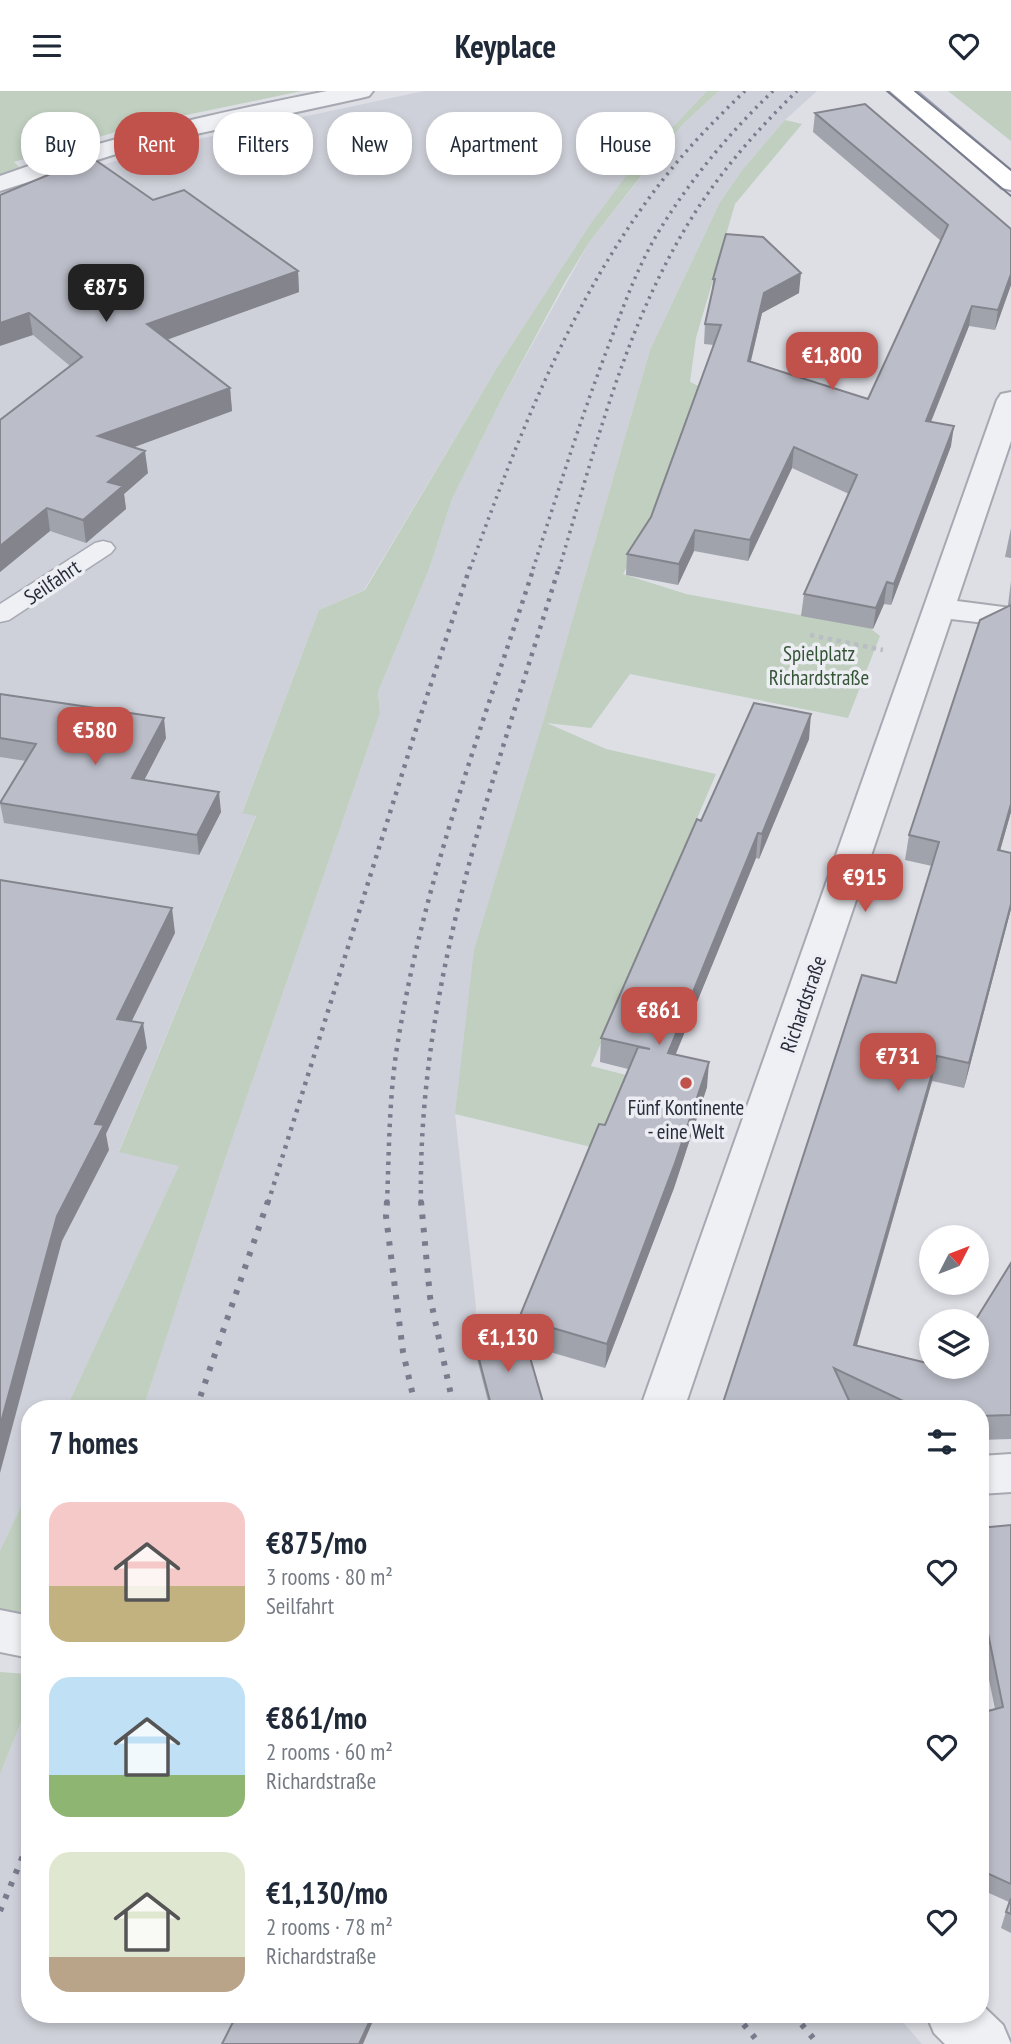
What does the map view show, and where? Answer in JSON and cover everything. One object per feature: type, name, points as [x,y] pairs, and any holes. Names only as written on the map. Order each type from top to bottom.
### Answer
[{"type":"main road","points":[[902,91],[1011,183]]},
{"type":"street","points":[[0,184],[62,162],[141,139],[361,91]]},
{"type":"street","name":"Richardstraße","points":[[665,1400],[1011,400]]},
{"type":"street","points":[[939,608],[1011,617]]},
{"type":"street","points":[[989,1474],[1011,1473]]},
{"type":"street","points":[[0,1630],[21,1635]]},
{"type":"street","points":[[962,2023],[984,2044]]},
{"type":"lane","name":"Seilfahrt","points":[[0,615],[103,548]]},
{"type":"path","points":[[810,635],[922,657]]},
{"type":"shaded area","points":[[424,91],[707,91],[675,125],[675,112],[576,112],[576,175],[627,175],[591,223],[498,366],[364,590],[319,610],[242,812],[256,815],[119,1151],[180,1165],[70,1400],[21,1400],[21,1506],[0,1551],[0,200],[66,175],[100,175],[100,165],[114,162],[114,175],[199,175],[199,139],[213,136],[213,175],[313,175],[313,115]]},
{"type":"shaded area","points":[[719,91],[817,91],[785,120],[743,169],[720,202],[650,350],[543,722],[455,1114],[476,1308],[472,1340],[488,1400],[146,1400],[219,1177],[380,713],[378,692],[429,569],[452,499],[500,402],[590,241],[643,175],[675,175],[675,135]]},
{"type":"shaded area","points":[[21,1722],[21,2023],[904,2023],[922,2044],[0,2044],[0,1774]]},
{"type":"green space","points":[[0,91],[302,91],[199,112],[114,112],[114,133],[100,137],[100,112],[21,112],[21,160],[14,162],[19,167],[0,174]]},
{"type":"green space","points":[[707,91],[719,91],[675,134],[675,125]]},
{"type":"green space","points":[[948,91],[1011,91],[1011,141]]},
{"type":"green space","name":"Spielplatz Richardstraße","points":[[785,120],[802,124],[735,204],[696,338],[690,382],[701,387],[645,535],[623,574],[686,594],[870,628],[880,636],[848,718],[630,674],[591,728],[547,723],[606,749],[716,774],[591,1066],[626,1075],[595,1148],[455,1114],[474,950],[650,350],[720,202],[743,169]]},
{"type":"green space","points":[[627,175],[642,175],[590,241],[565,282],[500,402],[452,499],[429,569],[378,692],[380,713],[219,1177],[146,1400],[70,1400],[179,1166],[119,1152],[256,816],[242,813],[319,610],[365,590],[498,366],[591,223]]},
{"type":"green space","points":[[21,1506],[21,1613],[0,1609],[0,1551]]},
{"type":"green space","points":[[0,1672],[21,1674],[21,1722],[0,1774]]},
{"type":"building","points":[[865,104],[1011,229],[1011,274],[998,310],[972,306],[926,421],[954,426],[894,584],[887,582],[876,608],[804,594],[857,475],[794,447],[750,540],[695,530],[679,564],[627,554],[651,517],[721,325],[705,324],[713,279],[726,234],[763,237],[801,273],[764,293],[748,361],[868,399],[948,225],[815,113]]},
{"type":"building","points":[[100,163],[153,200],[184,190],[298,271],[147,324],[230,388],[98,436],[145,451],[108,482],[123,486],[83,520],[47,508],[0,546],[0,420],[82,357],[29,313],[0,323],[0,195],[48,175],[100,175]]},
{"type":"building","points":[[1011,605],[1011,804],[998,850],[1011,853],[1011,904],[969,1063],[937,1056],[854,1345],[919,1361],[919,1379],[989,1379],[989,1309],[982,1309],[1011,1263],[1011,1415],[989,1416],[989,1400],[901,1400],[834,1368],[849,1400],[724,1400],[862,975],[896,983],[939,842],[909,835],[980,620]]},
{"type":"building","points":[[0,694],[164,718],[132,778],[219,792],[197,835],[0,803],[36,744],[0,738]]},
{"type":"building","points":[[754,703],[811,714],[762,834],[758,833],[668,1053],[709,1062],[675,1163],[607,1344],[519,1318],[599,1124],[605,1125],[638,1047],[650,1049],[601,1038],[697,819],[701,821]]},
{"type":"building","points":[[0,880],[172,908],[117,1019],[143,1023],[95,1124],[104,1125],[57,1216],[0,1426]]},
{"type":"building","points":[[472,1332],[527,1347],[542,1400],[490,1400]]},
{"type":"building","points":[[1011,1525],[1011,1884],[989,1874],[989,1711],[1003,1707],[989,1638],[989,1527]]},
{"type":"building","points":[[1011,1898],[1011,1914],[1006,1912]]},
{"type":"building","points":[[232,2023],[369,2023],[359,2044],[222,2044]]},
{"type":"tram line","points":[[887,91],[1011,196]]},
{"type":"tram line","points":[[915,91],[1011,170]]},
{"type":"railway","points":[[470,569],[530,413],[578,312],[636,217],[669,172],[745,91]]},
{"type":"railway","points":[[533,569],[588,402],[644,259],[659,231],[697,175],[741,123],[773,91]]},
{"type":"railway","points":[[559,569],[616,383],[652,293],[673,250],[720,177],[744,147],[797,91]]},
{"type":"railway","points":[[268,1203],[418,723],[470,567]]},
{"type":"railway","points":[[387,1203],[396,1054],[421,930],[455,808],[534,567]]},
{"type":"railway","points":[[421,1201],[423,1121],[432,1040],[446,959],[487,801],[559,567]]},
{"type":"railway","points":[[199,1400],[268,1201]]},
{"type":"railway","points":[[387,1201],[386,1216],[403,1352],[414,1400]]},
{"type":"railway","points":[[421,1201],[430,1297],[452,1400]]},
{"type":"railway","points":[[0,1911],[21,1861]]},
{"type":"railway","points":[[742,2023],[760,2044]]},
{"type":"railway","points":[[800,2023],[818,2044]]},
{"type":"place","name":"Fünf Kontinente - eine Welt","points":[[686,1083]]}]
